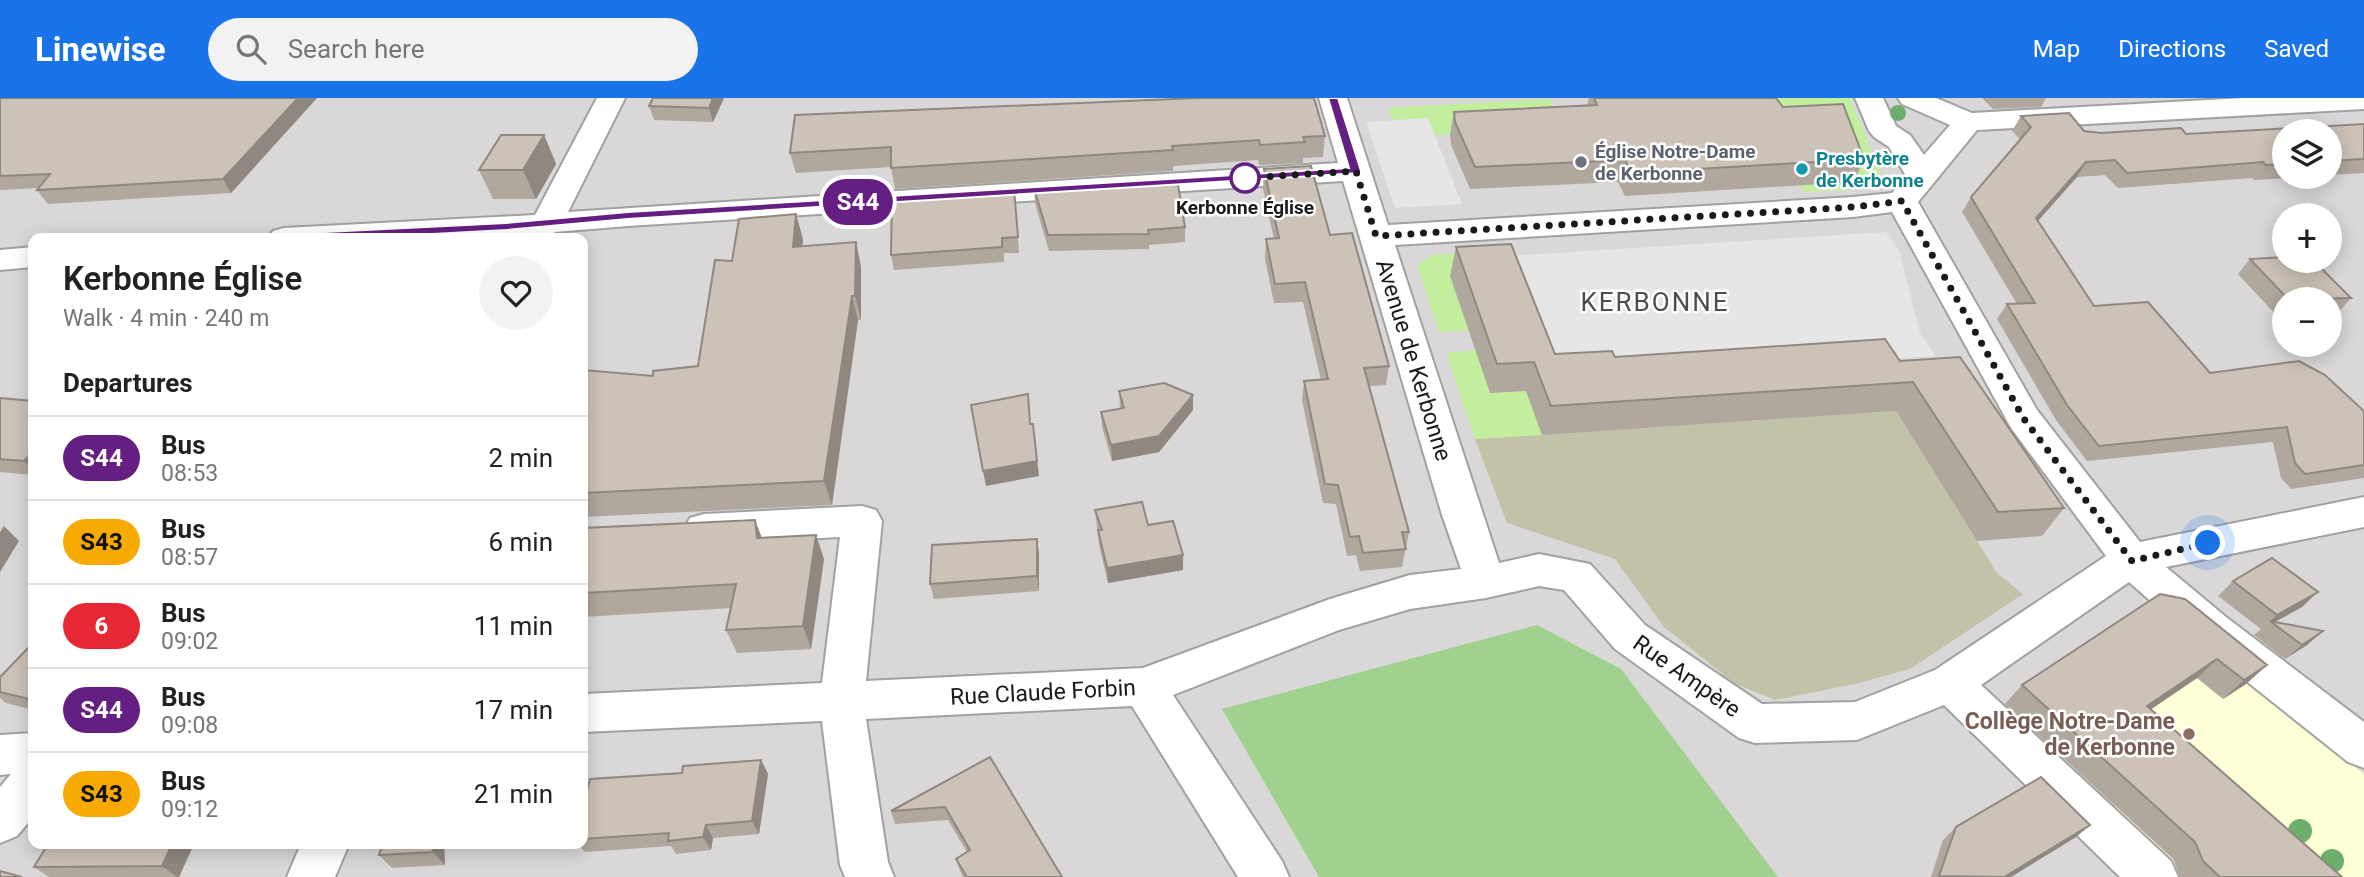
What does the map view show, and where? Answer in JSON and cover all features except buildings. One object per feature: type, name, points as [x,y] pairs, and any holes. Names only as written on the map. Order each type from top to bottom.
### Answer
[{"type":"street","points":[[539,230],[611,98]]},
{"type":"street","name":"Avenue de Kerbonne","points":[[1333,98],[1462,515],[1486,582]]},
{"type":"street","points":[[1870,98],[1884,131],[1900,141],[1912,190],[2024,419],[2132,561],[2211,629],[2364,748]]},
{"type":"street","points":[[1912,98],[1968,122],[2364,100]]},
{"type":"street","points":[[1376,236],[1853,207],[1912,190],[1968,122]]},
{"type":"street","points":[[443,233],[539,230],[1356,171]]},
{"type":"street","points":[[0,260],[28,257]]},
{"type":"street","name":"Rue Ampère","points":[[1486,582],[1539,570],[1576,576],[1630,637],[1755,724],[1857,721],[1950,683],[2102,578],[2132,561],[2156,553],[2364,512]]},
{"type":"street","points":[[663,531],[862,521],[842,702],[864,865],[870,877]]},
{"type":"street","name":"Rue Claude Forbin","points":[[588,713],[1144,687],[1330,616],[1410,592],[1486,582]]},
{"type":"street","points":[[1950,683],[2154,877]]},
{"type":"street","points":[[1144,687],[1265,877]]},
{"type":"street","points":[[0,755],[28,752]]},
{"type":"street","points":[[0,821],[28,789]]},
{"type":"street","points":[[311,877],[323,849]]},
{"type":"shaded area","points":[[0,98],[2364,98],[2364,877],[0,877]]},
{"type":"shaded area","points":[[1428,118],[1462,204],[1395,208],[1366,122]]},
{"type":"shaded area","points":[[1886,232],[1899,250],[1920,333],[1936,356],[1559,382],[1507,256]]},
{"type":"shaded area","points":[[1896,411],[1997,573],[2023,594],[1910,669],[1859,683],[1775,700],[1734,683],[1664,627],[1615,559],[1507,523],[1475,439]]},
{"type":"shaded area","name":"Collège Notre-Dame de Kerbonne","points":[[2142,614],[2170,619],[2364,774],[2364,877],[2180,877],[2110,811],[2132,798]]},
{"type":"green space","points":[[1767,98],[1850,98],[1882,177],[1868,189],[1804,192],[1800,185],[1799,117],[1787,107]]},
{"type":"green space","points":[[1550,99],[1566,129],[1435,135],[1428,119],[1393,121],[1388,108]]},
{"type":"green space","points":[[1505,250],[1468,330],[1439,332],[1417,265],[1432,255]]},
{"type":"green space","points":[[1476,350],[1526,391],[1542,435],[1475,439],[1446,353]]},
{"type":"green space","points":[[1537,625],[1621,669],[1778,877],[1319,877],[1222,709]]},
{"type":"bus line","name":"S44","points":[[385,233],[1356,171],[1333,98]]},
{"type":"place","name":"Église Notre-Dame de Kerbonne","points":[[1581,162]]},
{"type":"place","name":"Presbytère de Kerbonne","points":[[1802,169]]},
{"type":"place","name":"Kerbonne Église","points":[[1245,178]]},
{"type":"place","name":"Collège Notre-Dame de Kerbonne","points":[[2189,734]]},
{"type":"district","name":"KERBONNE","points":[[1655,302]]},
{"type":"route","points":[[1245,178],[1356,171],[1376,236],[1853,207],[1902,201],[2024,419],[2132,561],[2156,553],[2208,543]]}]
